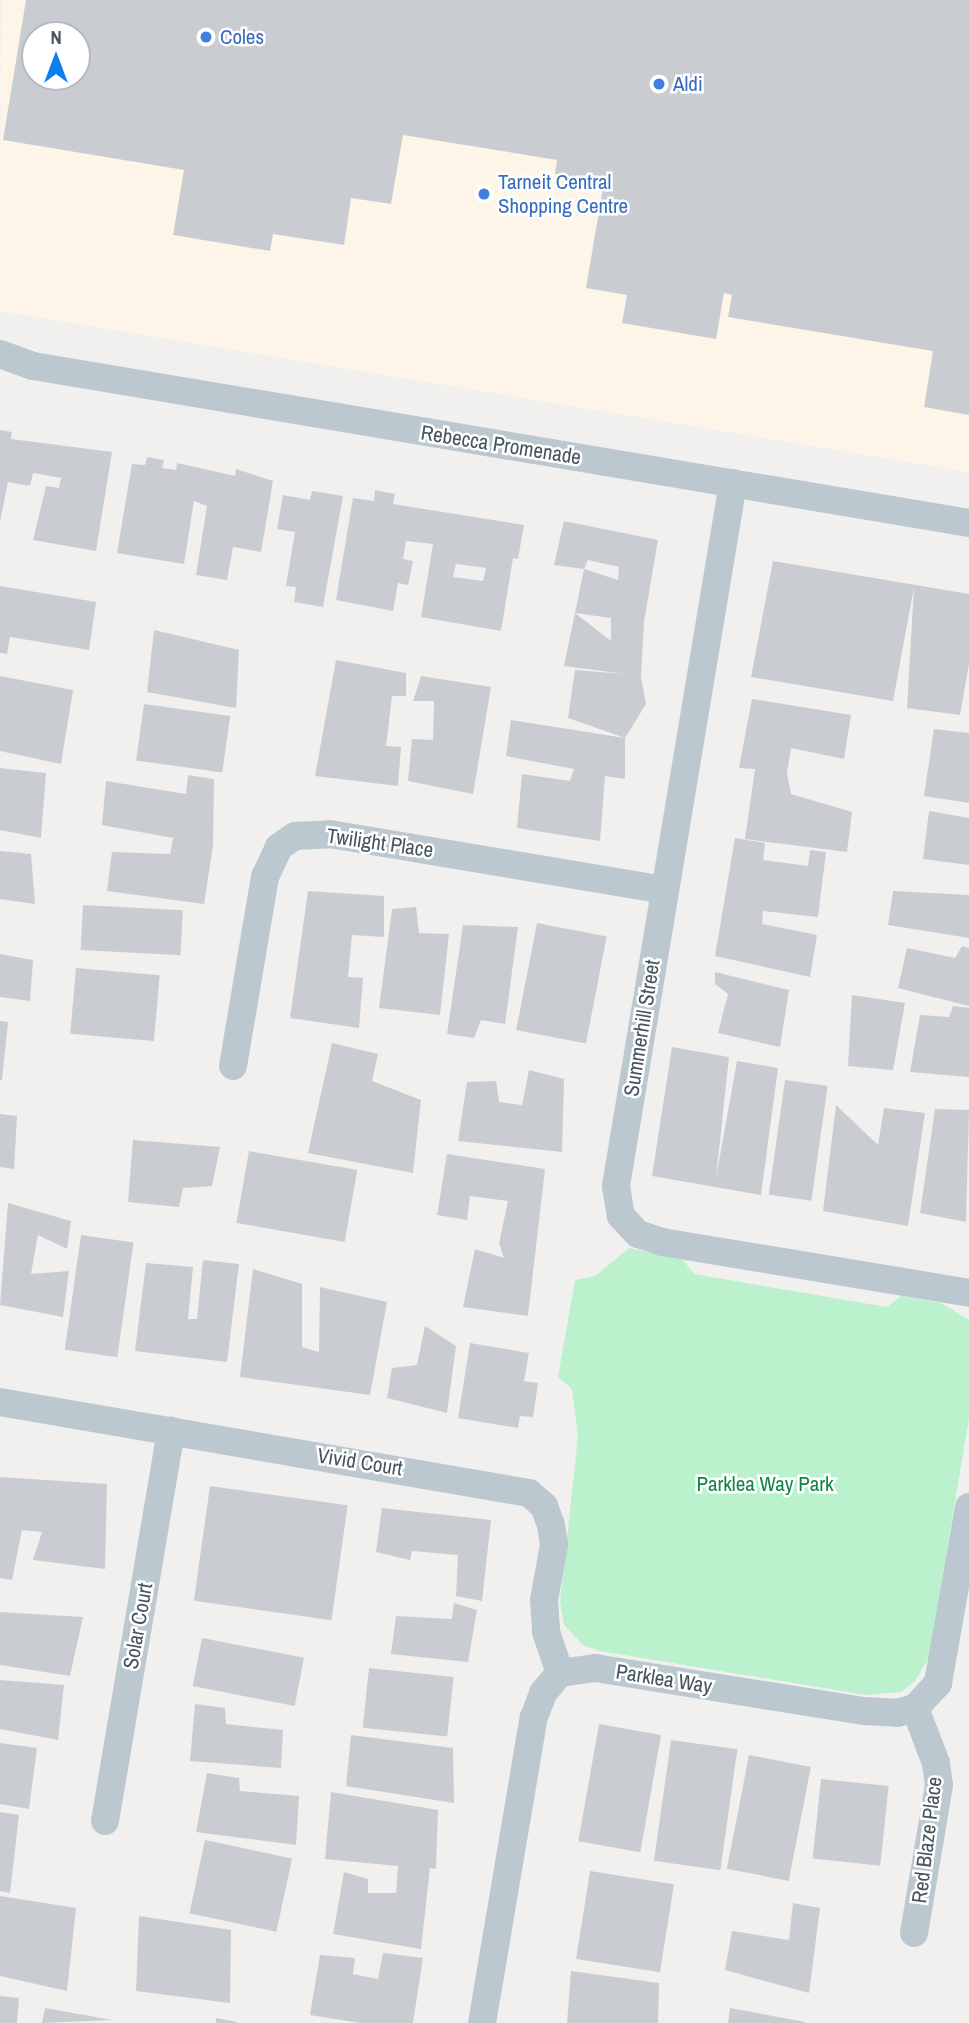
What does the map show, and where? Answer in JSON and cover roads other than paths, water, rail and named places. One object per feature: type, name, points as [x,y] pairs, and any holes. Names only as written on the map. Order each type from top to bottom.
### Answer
[{"type":"street","name":"Rebecca Promenade","points":[[0,354],[33,366],[969,523]]},
{"type":"street","name":"Rebecca Promenade","points":[[0,369],[33,366]]},
{"type":"street","name":"Summerhill Street","points":[[733,483],[616,1186],[621,1216],[628,1225],[662,1242],[969,1293]]},
{"type":"street","name":"Twilight Place","points":[[233,1066],[265,877],[279,847],[295,836],[330,834],[664,890]]},
{"type":"street","name":"Vivid Court","points":[[0,1402],[530,1493],[544,1506],[551,1525],[554,1545],[544,1600],[546,1632],[560,1673]]},
{"type":"street","name":"Solar Court","points":[[105,1821],[170,1431]]},
{"type":"street","points":[[915,1708],[938,1683],[969,1507]]},
{"type":"street","name":"Parklea Way","points":[[560,1673],[595,1668],[864,1711],[897,1713],[915,1708]]},
{"type":"street","points":[[482,2023],[534,1717],[543,1693],[560,1673]]},
{"type":"street","name":"Red Blaze Place","points":[[914,1933],[939,1785],[936,1763],[915,1708]]},
{"type":"place","name":"Coles","points":[[206,37]]},
{"type":"place","name":"Aldi","points":[[659,84]]},
{"type":"place","name":"Tarneit Central Shopping Centre","points":[[484,194]]},
{"type":"park label","name":"Parklea Way Park","points":[[765,1484]]}]
